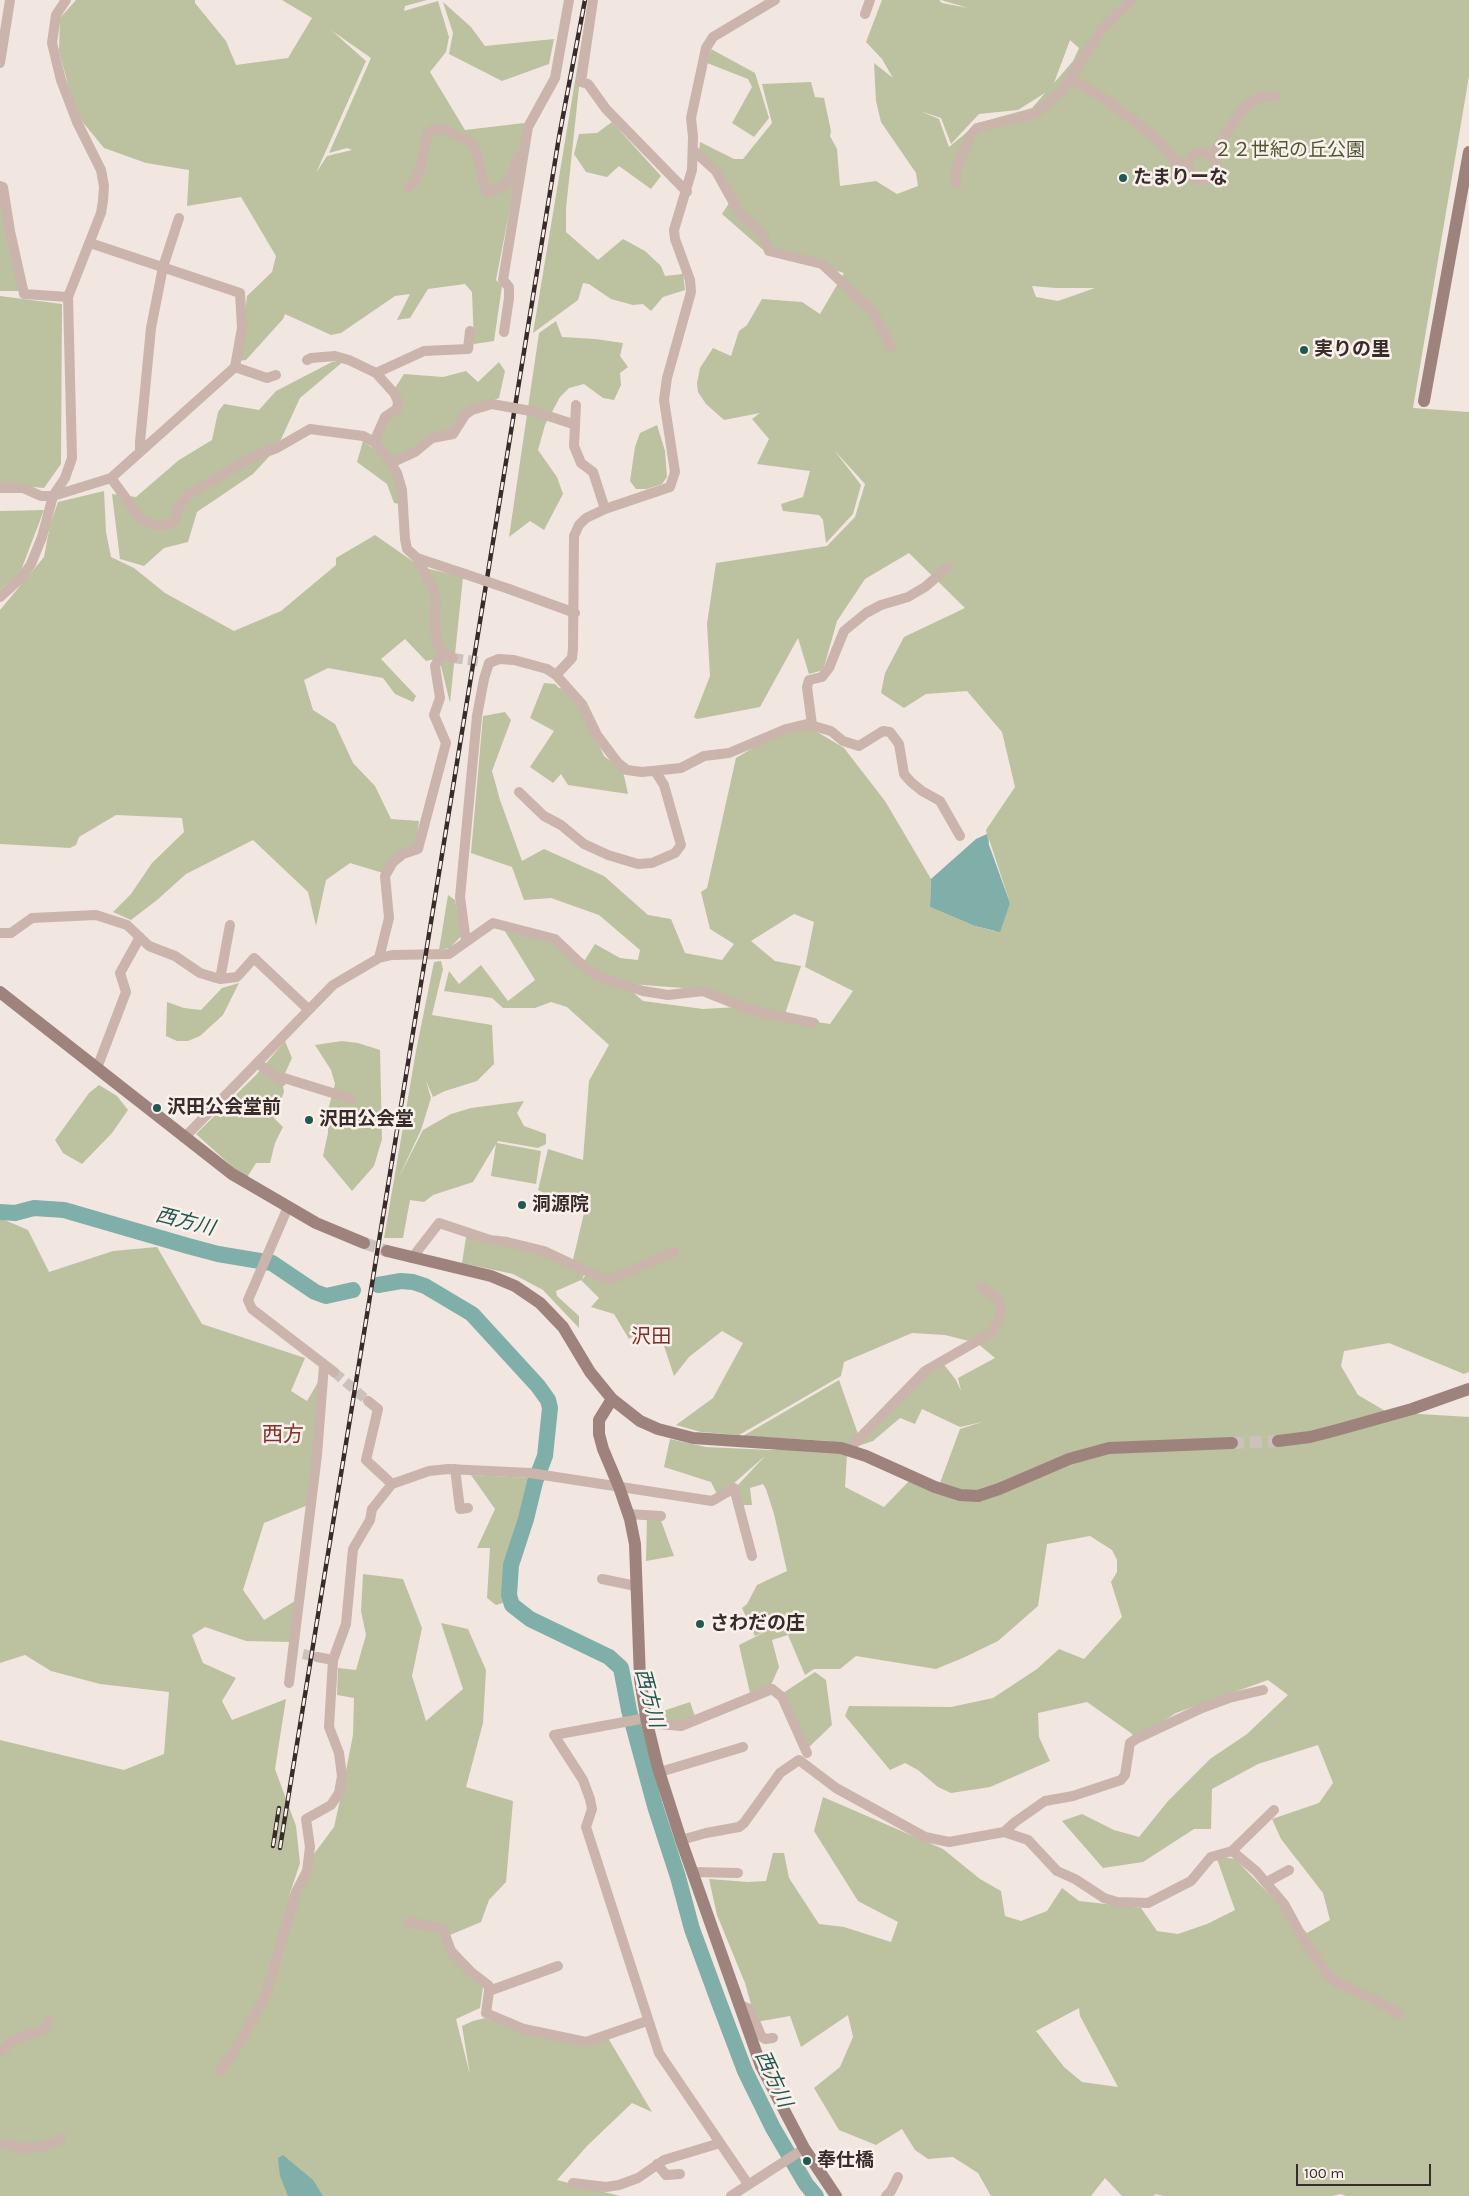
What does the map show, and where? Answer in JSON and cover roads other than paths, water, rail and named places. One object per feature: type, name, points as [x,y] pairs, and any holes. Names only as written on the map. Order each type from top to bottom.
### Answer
[{"type":"main road","points":[[1424,402],[1469,152]]},
{"type":"main road","points":[[0,992],[232,1174],[316,1224],[364,1243]]},
{"type":"main road","points":[[387,1251],[491,1276],[515,1286],[540,1303],[563,1327],[590,1372],[612,1399],[640,1421],[658,1429],[692,1438],[816,1445],[848,1450],[866,1456],[935,1488],[960,1495],[978,1496],[1069,1459],[1109,1448],[1232,1443]]},
{"type":"main road","points":[[1278,1441],[1310,1437],[1337,1430],[1412,1409],[1469,1389]]},
{"type":"main road","points":[[612,1399],[599,1420],[599,1434],[602,1449],[619,1487],[628,1514],[635,1544],[640,1679],[646,1721],[660,1772],[681,1840],[761,2066],[802,2150],[836,2196]]},
{"type":"street","points":[[0,63],[10,0]]},
{"type":"street","points":[[0,597],[22,577],[31,564],[42,537],[53,496],[65,478],[72,458],[68,297],[101,213],[104,186],[101,170],[77,122],[61,80],[52,43],[56,15],[66,0]]},
{"type":"street","points":[[504,332],[509,298],[508,287],[503,280],[528,127],[555,78],[569,0]]},
{"type":"street","points":[[593,0],[582,82],[588,84],[606,109],[687,192]]},
{"type":"street","points":[[556,675],[572,658],[575,613],[574,536],[579,525],[586,518],[605,509],[670,487],[675,472],[664,400],[690,292],[690,280],[675,239],[674,230],[687,192],[692,170],[691,118],[704,54],[713,37],[775,0]]},
{"type":"street","points":[[865,14],[870,0]]},
{"type":"street","points":[[956,184],[956,168],[971,136],[977,128],[1035,114],[1061,92],[1101,30],[1132,0]]},
{"type":"street","points":[[1070,78],[1107,100],[1157,139],[1175,161],[1188,165]]},
{"type":"street","points":[[1212,156],[1235,120],[1249,103],[1261,97],[1276,97]]},
{"type":"street","points":[[408,186],[416,180],[420,171],[427,134],[434,129],[446,130],[471,142],[476,150],[486,192],[502,187],[508,182],[516,160],[524,150]]},
{"type":"street","points":[[693,150],[716,171],[740,214],[763,234],[769,251],[822,264],[873,311],[891,347]]},
{"type":"street","points":[[1200,152],[1212,156],[1216,169],[1207,179],[1194,177],[1188,165],[1192,157],[1200,152]]},
{"type":"street","points":[[0,186],[4,187],[10,231],[24,294],[68,297]]},
{"type":"street","points":[[140,452],[151,328],[163,267],[179,218]]},
{"type":"street","points":[[0,488],[23,488],[41,496],[53,496],[111,478],[235,367],[242,328],[240,292],[90,243]]},
{"type":"street","points":[[376,373],[424,351],[468,349],[470,331]]},
{"type":"street","points":[[307,360],[335,356],[349,360],[376,373],[394,393],[398,401],[397,409],[385,417],[374,442]]},
{"type":"street","points":[[235,367],[267,378],[276,375]]},
{"type":"street","points":[[391,463],[415,452],[432,438],[453,434],[465,415],[472,410],[492,404],[536,412],[573,424]]},
{"type":"street","points":[[576,405],[573,424],[574,446],[581,463],[593,472],[605,509]]},
{"type":"street","points":[[111,478],[141,519],[155,525],[168,525],[174,519],[179,506],[189,494],[255,456],[277,448],[310,429],[363,436],[374,442],[397,473],[402,490],[407,549],[417,558],[434,591],[436,602],[434,620],[437,641],[442,652],[453,658]]},
{"type":"street","points":[[417,558],[575,613]]},
{"type":"street","points":[[812,725],[807,687],[810,680],[822,676],[829,668],[844,631],[866,613],[881,605],[908,598],[925,587],[948,567]]},
{"type":"street","points":[[378,958],[389,918],[385,876],[393,862],[403,854],[418,849],[446,743],[434,715],[440,698],[435,666],[442,652]]},
{"type":"street","points":[[466,942],[460,897],[477,716],[485,663],[499,659],[514,660],[547,669],[556,675],[582,704],[596,735],[618,763],[626,770],[642,772],[682,768],[704,756],[729,753],[786,729],[807,724],[830,731],[843,741],[859,746],[883,731],[890,732],[899,744],[904,774],[922,791],[940,801],[960,836]]},
{"type":"street","points":[[519,792],[544,816],[561,825],[584,844],[608,855],[634,863],[652,864],[675,853],[680,845],[664,786],[656,771]]},
{"type":"street","points":[[0,933],[11,933],[32,918],[96,915],[127,924],[149,946],[175,956],[200,972],[220,979],[237,977],[254,958],[308,1009]]},
{"type":"street","points":[[184,1138],[333,985],[378,958],[392,955],[448,954],[493,923],[555,939],[597,976],[643,991],[668,995],[704,991],[751,1010],[814,1023]]},
{"type":"street","points":[[220,979],[230,925]]},
{"type":"street","points":[[98,1068],[126,992],[120,973],[140,937]]},
{"type":"street","points":[[257,1063],[287,1078],[352,1099]]},
{"type":"street","points":[[287,1078],[297,1089]]},
{"type":"street","points":[[288,1207],[248,1300],[252,1309],[334,1372]]},
{"type":"street","points":[[412,1258],[439,1223],[490,1240],[544,1251],[582,1270],[612,1279],[674,1252]]},
{"type":"street","points":[[848,1450],[926,1370],[991,1333],[998,1322],[1001,1309],[998,1298],[981,1287]]},
{"type":"street","points":[[289,1684],[298,1653],[324,1365]]},
{"type":"street","points":[[368,1402],[378,1409],[366,1460],[392,1484]]},
{"type":"street","points":[[455,1469],[460,1509],[468,1508]]},
{"type":"street","points":[[220,2072],[237,2047],[266,1994],[296,1892],[307,1870],[310,1847],[306,1819],[331,1805],[339,1794],[342,1776],[339,1753],[330,1726],[333,1660],[346,1624],[354,1548],[370,1520],[372,1509],[392,1484],[429,1471],[455,1469],[530,1473],[712,1501],[734,1488],[752,1556]]},
{"type":"street","points":[[628,1514],[661,1516]]},
{"type":"street","points":[[602,1579],[636,1586]]},
{"type":"street","points":[[317,1657],[333,1660]]},
{"type":"street","points":[[748,2184],[660,2053],[647,2021],[586,1827],[592,1809],[590,1799],[583,1780],[554,1735],[623,1722],[646,1721],[681,1726],[772,1689],[782,1697],[807,1753]]},
{"type":"street","points":[[1004,1832],[1015,1822],[1045,1802],[1073,1796],[1121,1780],[1125,1775],[1130,1743],[1136,1739],[1202,1708],[1229,1698],[1263,1690]]},
{"type":"street","points":[[660,1772],[743,1747]]},
{"type":"street","points":[[681,1840],[739,1827],[744,1823],[780,1773],[799,1760],[836,1788],[925,1837],[949,1842],[1004,1832],[1028,1840],[1057,1871],[1075,1878],[1104,1898],[1117,1902],[1148,1902],[1191,1880],[1211,1857],[1232,1851],[1274,1810]]},
{"type":"street","points":[[1232,1851],[1267,1882],[1284,1904],[1302,1936],[1329,1976],[1338,1983],[1369,1997],[1399,2014]]},
{"type":"street","points":[[1267,1882],[1288,1870]]},
{"type":"street","points":[[692,1872],[738,1872]]},
{"type":"street","points":[[409,1922],[443,1929],[451,1951],[471,1972],[489,1986],[486,2013],[524,2029],[586,2042],[647,2021]]},
{"type":"street","points":[[489,1991],[558,1966]]},
{"type":"street","points":[[738,2004],[750,2009],[761,2036],[765,2039],[772,2038]]},
{"type":"street","points":[[0,2052],[13,2040],[44,2030],[48,2021]]},
{"type":"street","points":[[0,2144],[8,2144],[22,2149],[48,2145],[61,2139]]},
{"type":"street","points":[[573,2183],[606,2187],[619,2185],[638,2178],[664,2160],[720,2143]]},
{"type":"street","points":[[730,2196],[780,2162],[802,2150]]},
{"type":"street","points":[[657,2164],[666,2175],[680,2174]]},
{"type":"street","points":[[886,2196],[891,2191],[898,2177]]},
{"type":"water","points":[[987,834],[989,845],[1010,903],[1000,932],[975,926],[930,907],[931,879],[976,839]]},
{"type":"water","points":[[283,2155],[313,2180],[323,2196],[288,2196],[280,2176],[278,2158]]},
{"type":"waterway","name":"西方川","points":[[0,1212],[15,1213],[34,1208],[64,1210],[218,1254],[272,1263],[315,1292],[326,1296],[353,1290]]},
{"type":"waterway","name":"西方川","points":[[378,1285],[401,1281],[413,1282],[425,1286],[472,1314],[538,1386],[548,1400],[550,1408],[545,1456],[535,1482],[526,1519],[511,1565],[509,1595],[512,1605],[530,1619],[609,1657],[621,1668],[629,1710],[655,1806],[678,1877],[692,1929],[717,1997],[745,2071],[773,2128],[806,2184],[816,2196]]},
{"type":"tunnel","points":[[453,658],[482,662]]},
{"type":"tunnel","points":[[364,1243],[387,1251]]},
{"type":"tunnel","points":[[334,1372],[368,1401]]},
{"type":"tunnel","points":[[1232,1443],[1278,1441]]},
{"type":"tunnel","points":[[303,1654],[317,1657]]},
{"type":"railway","points":[[280,1848],[559,137],[585,0]]},
{"type":"railway","points":[[273,1846],[279,1808]]},
{"type":"place","name":"たまりーな","points":[[1123,178]]},
{"type":"place","name":"実りの里","points":[[1304,350]]},
{"type":"place","name":"沢田公会堂前","points":[[157,1108]]},
{"type":"place","name":"沢田公会堂","points":[[309,1120]]},
{"type":"place","name":"洞源院","points":[[522,1205]]},
{"type":"place","name":"さわだの庄","points":[[700,1624]]},
{"type":"place","name":"奉仕橋","points":[[807,2161]]},
{"type":"district","name":"沢田","points":[[651,1337]]},
{"type":"district","name":"西方","points":[[283,1435]]},
{"type":"park label","name":"２２世紀の丘公園","points":[[1289,151]]}]
